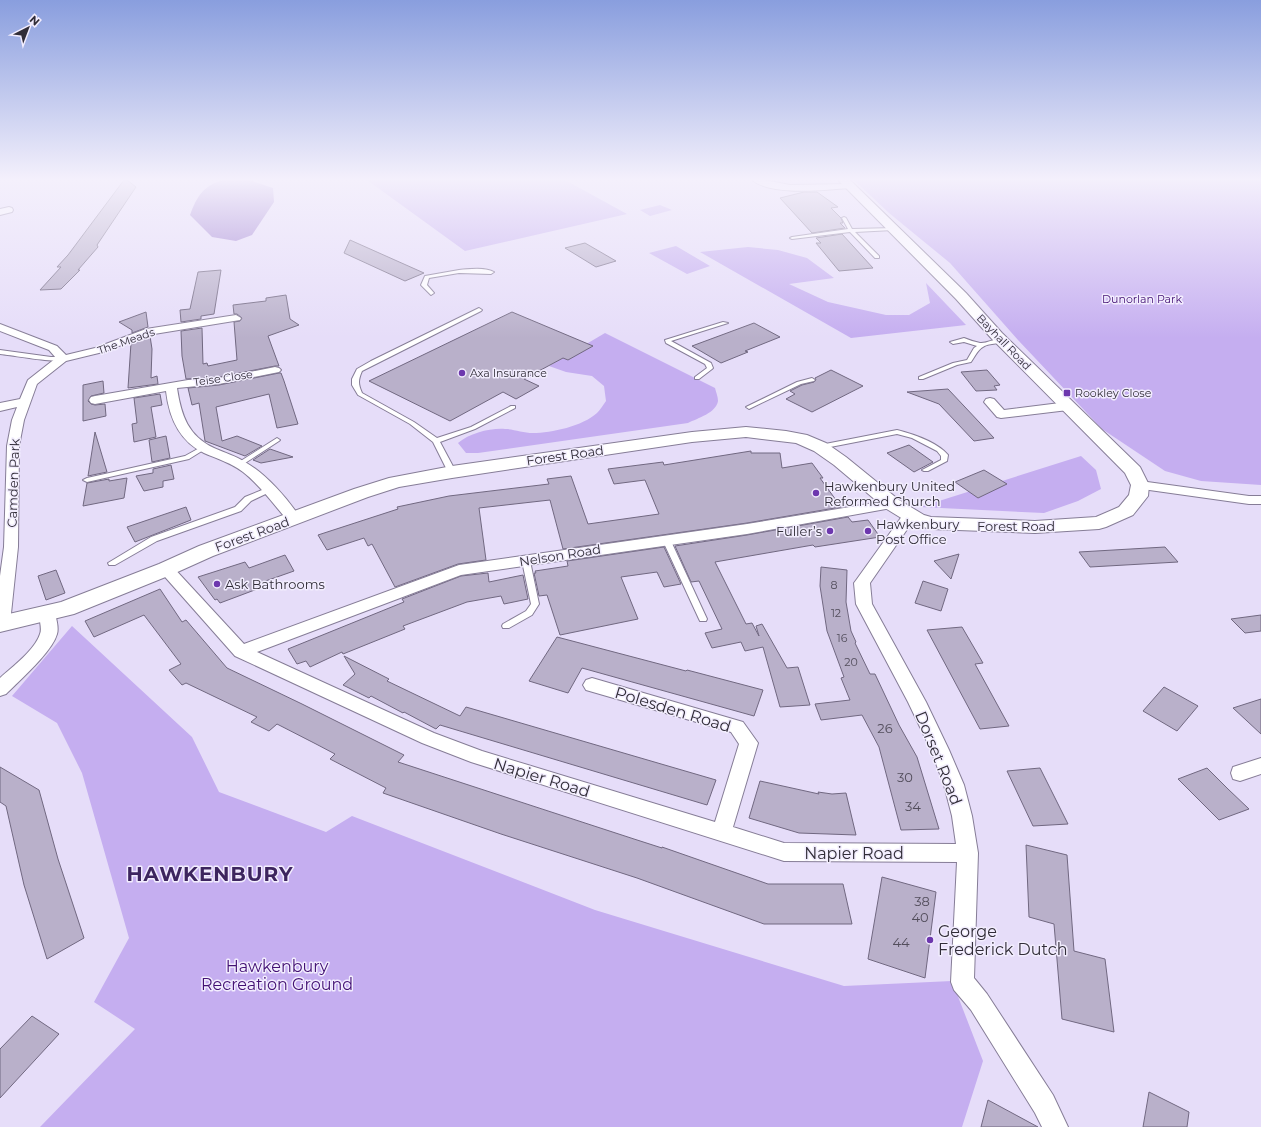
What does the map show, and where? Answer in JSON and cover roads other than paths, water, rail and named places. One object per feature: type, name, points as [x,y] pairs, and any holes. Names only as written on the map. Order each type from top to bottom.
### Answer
[{"type":"street","name":"Bayhall Road","points":[[897,233],[961,296],[1002,341],[1133,471],[1140,485]]},
{"type":"street","name":"The Meads","points":[[62,359],[99,350],[146,332],[216,326],[236,318]]},
{"type":"street","points":[[0,327],[53,348],[62,355],[62,359]]},
{"type":"street","name":"Camden Park","points":[[1,624],[11,547],[13,446],[18,420],[32,382],[62,359]]},
{"type":"street","name":"Teise Close","points":[[95,400],[171,386],[219,381],[275,370]]},
{"type":"street","points":[[171,386],[176,418],[185,434],[203,448],[240,464],[250,471],[270,490],[294,519]]},
{"type":"street","points":[[0,407],[25,402]]},
{"type":"street","points":[[990,402],[1001,414],[1068,406]]},
{"type":"street","name":"Forest Road","points":[[1,624],[66,609],[166,569],[206,551],[396,482],[452,472],[692,437],[746,432],[801,439],[820,447],[840,461],[892,504],[918,520],[931,523],[1035,527],[1099,523],[1126,511],[1138,496],[1140,485]]},
{"type":"street","points":[[1140,485],[1234,498],[1261,500]]},
{"type":"street","name":"Nelson Road","points":[[241,652],[459,570],[747,528],[892,504]]},
{"type":"street","name":"Dorset Road","points":[[910,515],[862,583],[864,604],[917,702],[940,750],[954,785],[962,816],[968,853],[962,982],[979,1002],[1044,1104],[1055,1127]]},
{"type":"street","name":"Napier Road","points":[[166,569],[241,652],[428,738],[478,758],[784,852],[968,853]]},
{"type":"street","points":[[0,689],[42,646],[49,634],[47,614]]},
{"type":"street","name":"Polesden Road","points":[[592,685],[737,727],[749,744],[721,833]]},
{"type":"street","points":[[1240,773],[1261,766]]},
{"type":"lane","points":[[792,238],[838,233]]},
{"type":"lane","points":[[853,233],[877,258]]},
{"type":"lane","points":[[431,293],[424,285],[427,277],[441,273],[472,271],[490,272]]},
{"type":"lane","points":[[452,472],[436,441],[412,423],[360,394],[355,386],[355,378],[359,370],[373,362],[479,310]]},
{"type":"lane","points":[[697,378],[710,368],[708,363],[668,342],[668,340],[725,323]]},
{"type":"lane","points":[[953,342],[964,340],[981,344],[1002,341]]},
{"type":"lane","points":[[921,378],[955,364],[969,361],[981,344]]},
{"type":"lane","points":[[0,352],[51,359],[62,359]]},
{"type":"lane","points":[[749,407],[799,383],[812,380]]},
{"type":"lane","points":[[436,441],[473,428],[514,407]]},
{"type":"lane","points":[[820,447],[885,433],[900,432],[919,439],[945,455],[944,461],[926,470]]},
{"type":"lane","points":[[240,464],[274,442],[263,440]]},
{"type":"lane","points":[[87,480],[187,458],[203,448]]},
{"type":"lane","points":[[112,563],[127,558],[154,539],[238,510],[248,499],[270,490]]},
{"type":"lane","points":[[666,539],[703,619]]},
{"type":"lane","points":[[506,626],[529,613],[535,604],[526,560]]},
{"type":"place","name":"Axa Insurance","points":[[462,373]]},
{"type":"place","name":"Rookley Close","points":[[1067,393]]},
{"type":"place","name":"Hawkenbury United Reformed Church","points":[[816,493]]},
{"type":"place","name":"Fuller’s","points":[[830,531]]},
{"type":"place","name":"Hawkenbury Post Office","points":[[868,531]]},
{"type":"place","name":"Ask Bathrooms","points":[[217,584]]},
{"type":"place","name":"George Frederick Dutch","points":[[930,940]]},
{"type":"district","name":"HAWKENBURY","points":[[210,874]]},
{"type":"park label","name":"Dunorlan Park","points":[[1142,299]]},
{"type":"park label","name":"Hawkenbury Recreation Ground","points":[[277,975]]}]
